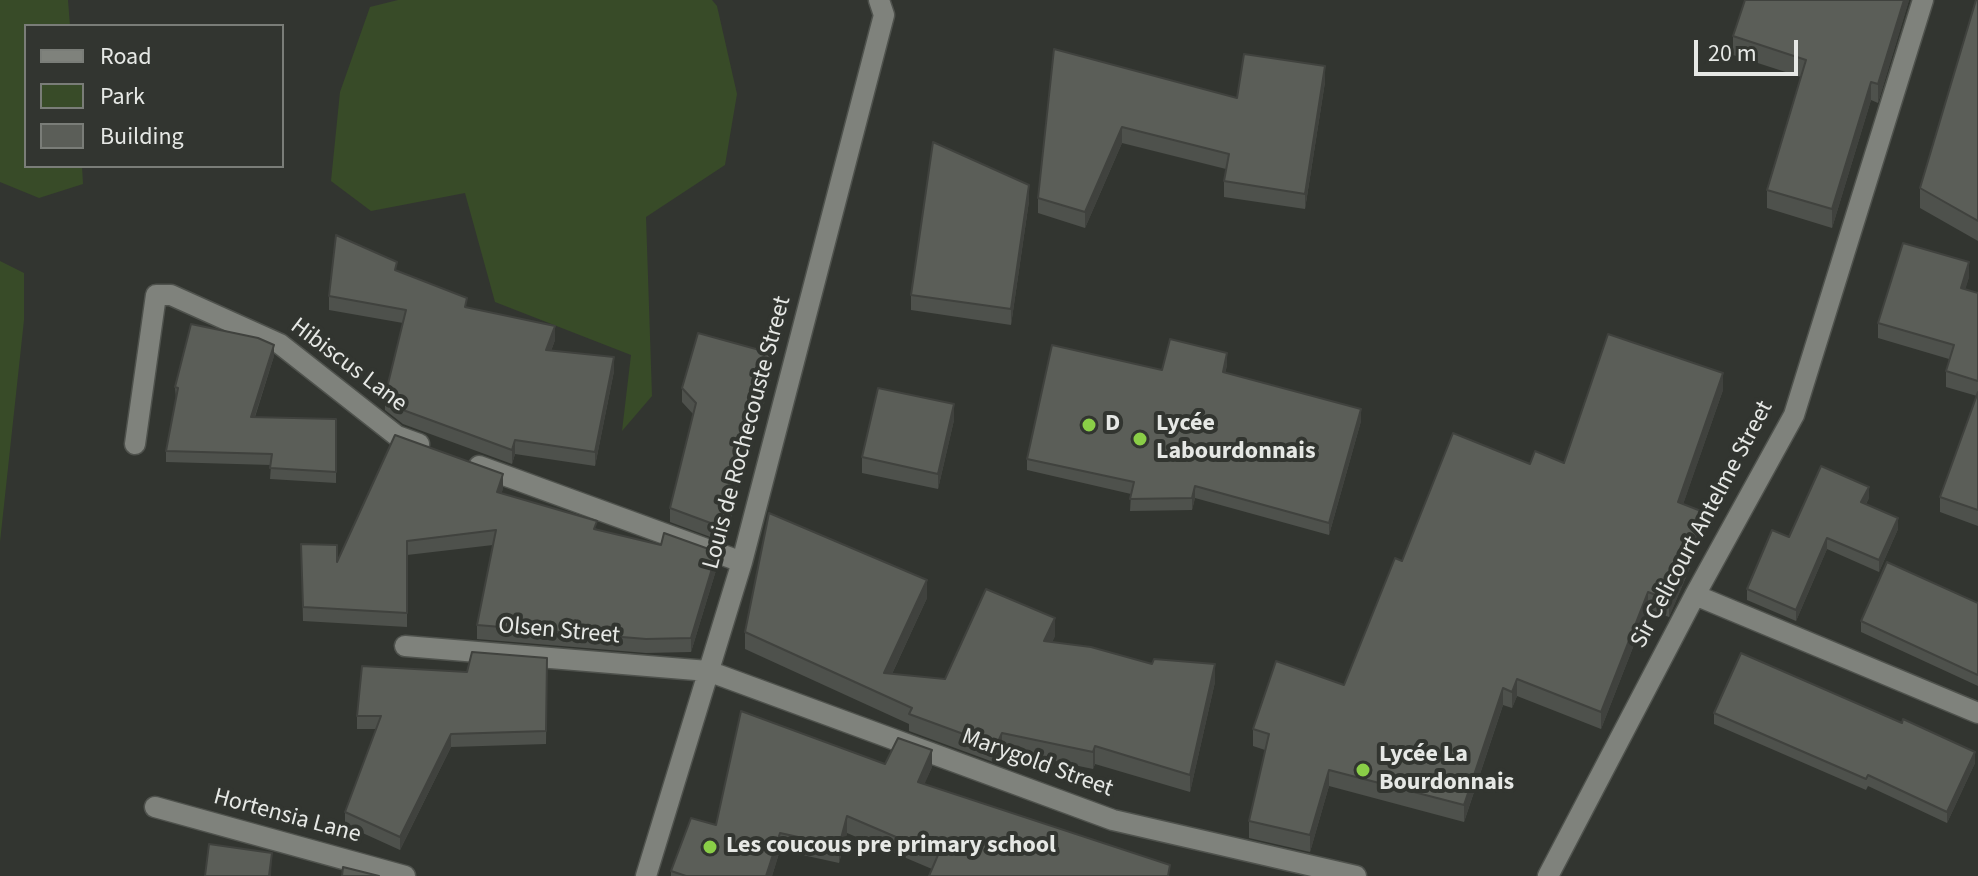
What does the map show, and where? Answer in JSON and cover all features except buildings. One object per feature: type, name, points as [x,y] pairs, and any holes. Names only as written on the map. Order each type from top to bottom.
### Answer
[{"type":"street","name":"Louis de Rochecouste Street","points":[[646,876],[742,562],[884,15],[879,0]]},
{"type":"street","name":"Sir Celicourt Antelme Street","points":[[1548,876],[1695,595],[1794,415],[1923,0]]},
{"type":"street","name":"Hibiscus Lane","points":[[135,444],[156,295],[171,295],[280,344],[397,436],[742,562]]},
{"type":"street","points":[[1695,595],[1978,713]]},
{"type":"street","name":"Olsen Street","points":[[405,646],[708,671]]},
{"type":"street","name":"Marygold Street","points":[[708,671],[1113,820],[1356,876]]},
{"type":"street","name":"Hortensia Lane","points":[[155,807],[405,876]]},
{"type":"green space","points":[[0,0],[68,0],[70,24],[24,24],[24,168],[82,168],[83,184],[39,198],[0,182]]},
{"type":"green space","points":[[398,0],[712,0],[717,6],[737,94],[725,165],[646,217],[652,396],[622,431],[631,355],[495,302],[465,193],[371,211],[331,181],[340,92],[370,7]]},
{"type":"green space","points":[[0,261],[24,273],[24,320],[0,542]]},
{"type":"place","name":"D","points":[[1089,425]]},
{"type":"place","name":"Lycée Labourdonnais","points":[[1140,439]]},
{"type":"place","name":"Lycée La Bourdonnais","points":[[1363,770]]},
{"type":"place","name":"Les coucous pre primary school","points":[[710,847]]}]
